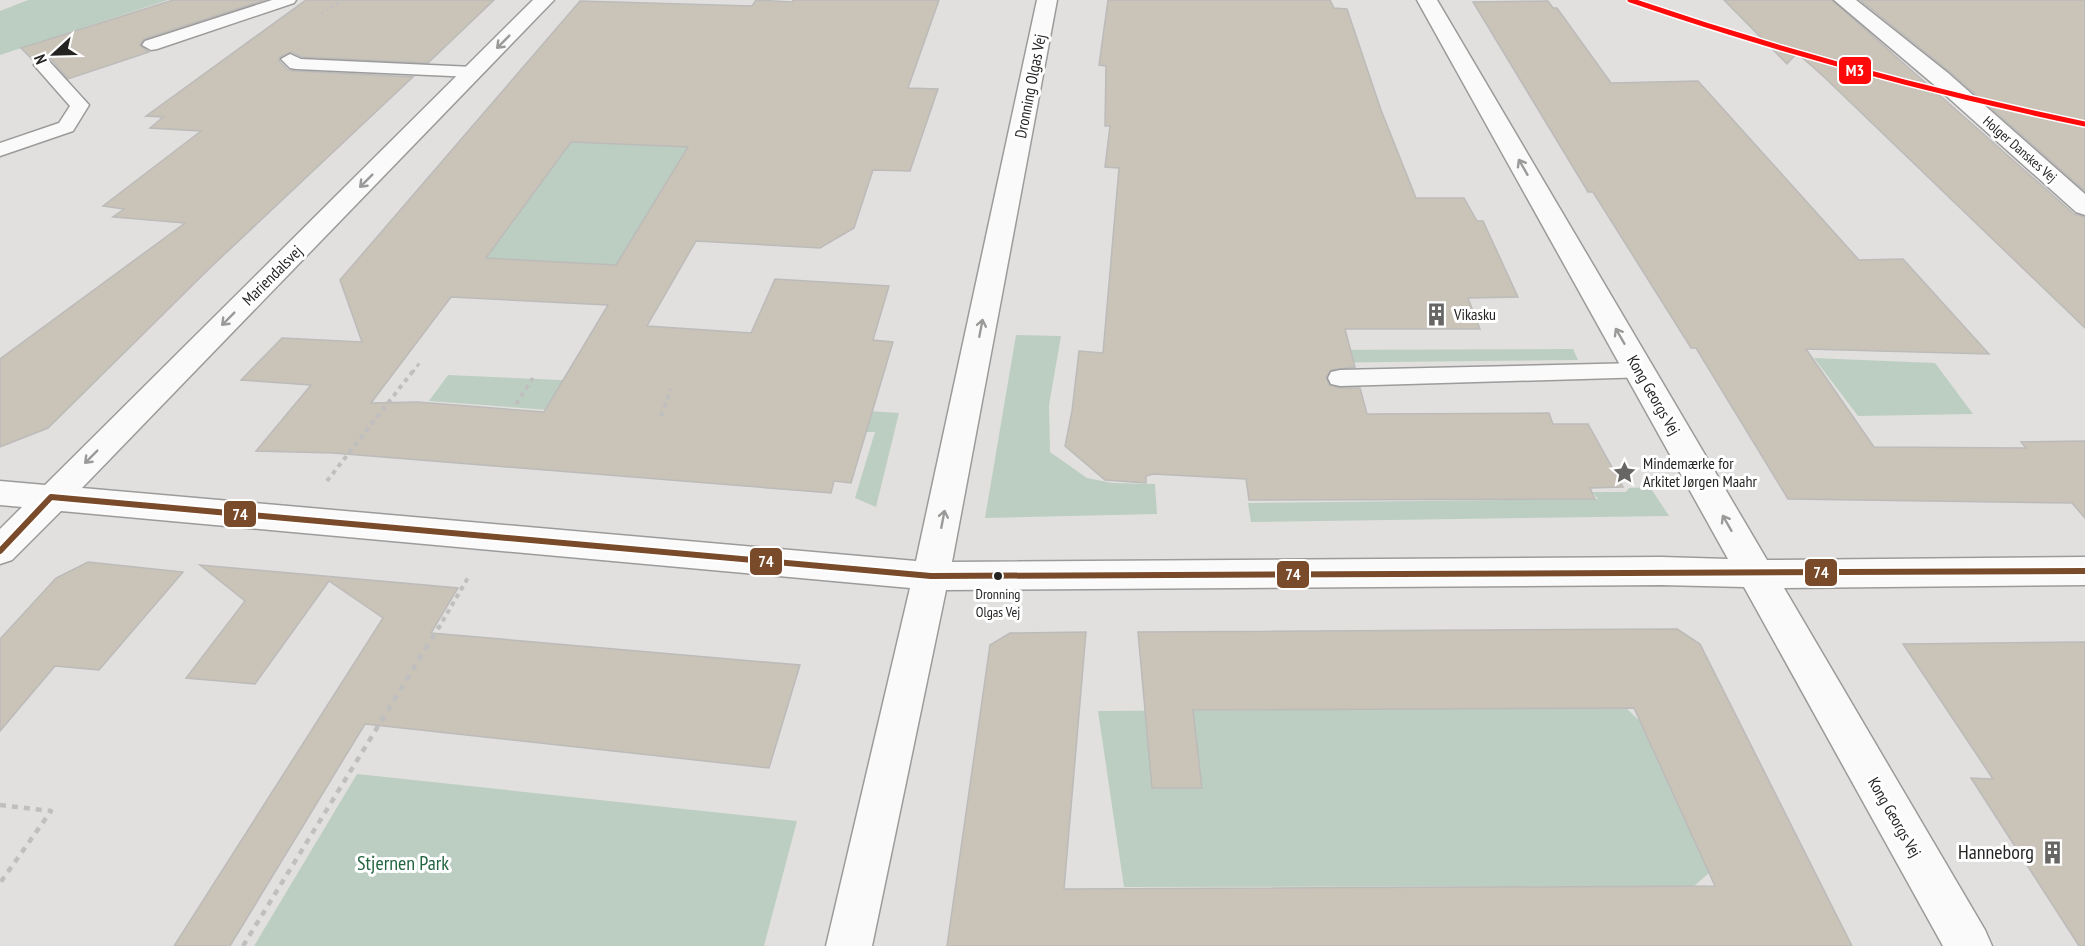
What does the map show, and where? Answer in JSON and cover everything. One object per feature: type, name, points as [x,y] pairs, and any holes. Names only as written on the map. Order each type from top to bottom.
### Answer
[{"type":"street","name":"Mariendalsvej","points":[[0,551],[544,0]]},
{"type":"street","name":"Dronning Olgas Vej","points":[[849,946],[932,576],[1047,0]]},
{"type":"street","name":"Kong Georgs Vej","points":[[1427,0],[1969,946]]},
{"type":"street","name":"Holger Danskes Vej","points":[[1844,0],[1940,78],[2085,207]]},
{"type":"street","points":[[0,493],[932,576],[1662,570],[1756,574],[2085,571]]},
{"type":"lane","points":[[151,45],[288,0]]},
{"type":"lane","points":[[290,59],[296,64],[473,72]]},
{"type":"lane","points":[[0,150],[66,127],[80,105],[43,65]]},
{"type":"lane","points":[[1340,378],[1640,371]]},
{"type":"path","points":[[297,521],[421,361]]},
{"type":"path","points":[[516,404],[533,378]]},
{"type":"path","points":[[661,416],[671,388]]},
{"type":"path","points":[[243,946],[399,696],[491,538]]},
{"type":"path","points":[[0,805],[51,812],[0,883]]},
{"type":"green space","points":[[28,0],[168,0],[0,55],[0,11]]},
{"type":"green space","points":[[522,140],[694,147],[616,265],[430,255]]},
{"type":"green space","points":[[1016,335],[1061,336],[1049,405],[1050,452],[1087,478],[1112,483],[1155,484],[1157,514],[985,518]]},
{"type":"green space","points":[[1573,349],[1578,360],[1300,363],[1298,350]]},
{"type":"green space","points":[[1814,358],[1935,363],[1973,414],[1858,416]]},
{"type":"green space","points":[[448,375],[584,381],[722,423],[429,401]]},
{"type":"green space","points":[[837,409],[899,413],[876,507],[855,498],[875,432],[848,432]]},
{"type":"green space","points":[[1650,487],[1669,516],[1251,522],[1248,503],[1598,499],[1592,492],[1626,492],[1629,488]]},
{"type":"green space","points":[[1626,708],[1646,727],[1643,729],[1709,873],[1694,886],[1124,887],[1098,711]]},
{"type":"green space","name":"Stjernen Park","points":[[357,774],[797,821],[764,946],[254,946]]},
{"type":"building","points":[[173,0],[265,0],[144,39],[140,45],[149,52],[68,79],[51,59],[43,58],[35,62],[21,48]]},
{"type":"building","points":[[306,0],[494,0],[428,63],[302,57],[291,52],[280,57],[279,61],[288,70],[413,77],[212,266],[48,428],[0,447],[0,359],[185,223],[113,217],[124,209],[103,206],[201,131],[150,128],[163,117],[146,116]]},
{"type":"building","points":[[756,0],[792,2],[793,0],[939,0],[908,88],[938,89],[910,171],[873,170],[854,228],[820,248],[696,241],[647,326],[751,333],[775,279],[889,286],[873,340],[893,342],[851,483],[834,481],[831,493],[333,453],[256,451],[311,385],[241,380],[282,338],[362,342],[340,280],[580,1],[752,6]],"holes":[[[571,142],[688,147],[616,265],[486,258]],[[451,297],[608,305],[544,412],[417,402],[371,403]]]},
{"type":"building","points":[[1108,0],[1330,0],[1334,8],[1347,9],[1381,110],[1416,198],[1464,198],[1477,221],[1483,221],[1518,297],[1468,298],[1480,329],[1345,329],[1355,367],[1331,370],[1326,377],[1329,385],[1340,388],[1360,388],[1367,414],[1549,413],[1553,424],[1588,424],[1623,487],[1590,488],[1595,499],[1249,500],[1246,479],[1153,474],[1146,476],[1146,483],[1105,480],[1065,446],[1072,411],[1079,351],[1103,353],[1119,168],[1105,167],[1110,126],[1105,126],[1106,66],[1099,65]]},
{"type":"building","points":[[1724,0],[1832,0],[2074,214],[2085,217],[2085,328],[1823,76],[1797,53],[1787,64]]},
{"type":"building","points":[[1860,0],[2085,0],[2085,191],[1949,71]]},
{"type":"building","points":[[1548,1],[1553,8],[1557,8],[1611,83],[1698,81],[1859,260],[1903,259],[1989,354],[1806,349],[1874,447],[2026,448],[2021,442],[2085,441],[2085,518],[2072,503],[1788,499],[1696,348],[1691,348],[1593,192],[1588,192],[1473,2]]},
{"type":"building","points":[[88,562],[183,572],[99,670],[55,666],[0,731],[0,639],[56,578]]},
{"type":"building","points":[[200,565],[458,588],[431,633],[800,665],[769,768],[365,724],[230,946],[174,946],[383,618],[329,581],[255,684],[186,678],[245,601]]},
{"type":"building","points":[[1677,629],[1700,644],[1852,946],[947,946],[990,645],[1010,633],[1086,632],[1064,889],[1715,886],[1634,708],[1193,710],[1202,788],[1152,788],[1138,632]]},
{"type":"building","points":[[2085,642],[2085,946],[2079,946],[1971,778],[1993,779],[1903,644]]},
{"type":"transit line","name":"M3","points":[[1630,0],[1742,37],[1855,70],[1969,99],[2085,124]]},
{"type":"transit line","name":"74","points":[[0,551],[51,497],[931,576],[2085,571]]},
{"type":"place","name":"Vikasku","points":[[1436,314]]},
{"type":"place","name":"Mindemærke for Arkitet Jørgen Maahr","points":[[1625,472]]},
{"type":"place","name":"Dronning Olgas Vej","points":[[998,576]]},
{"type":"place","name":"Hanneborg","points":[[2052,852]]}]
